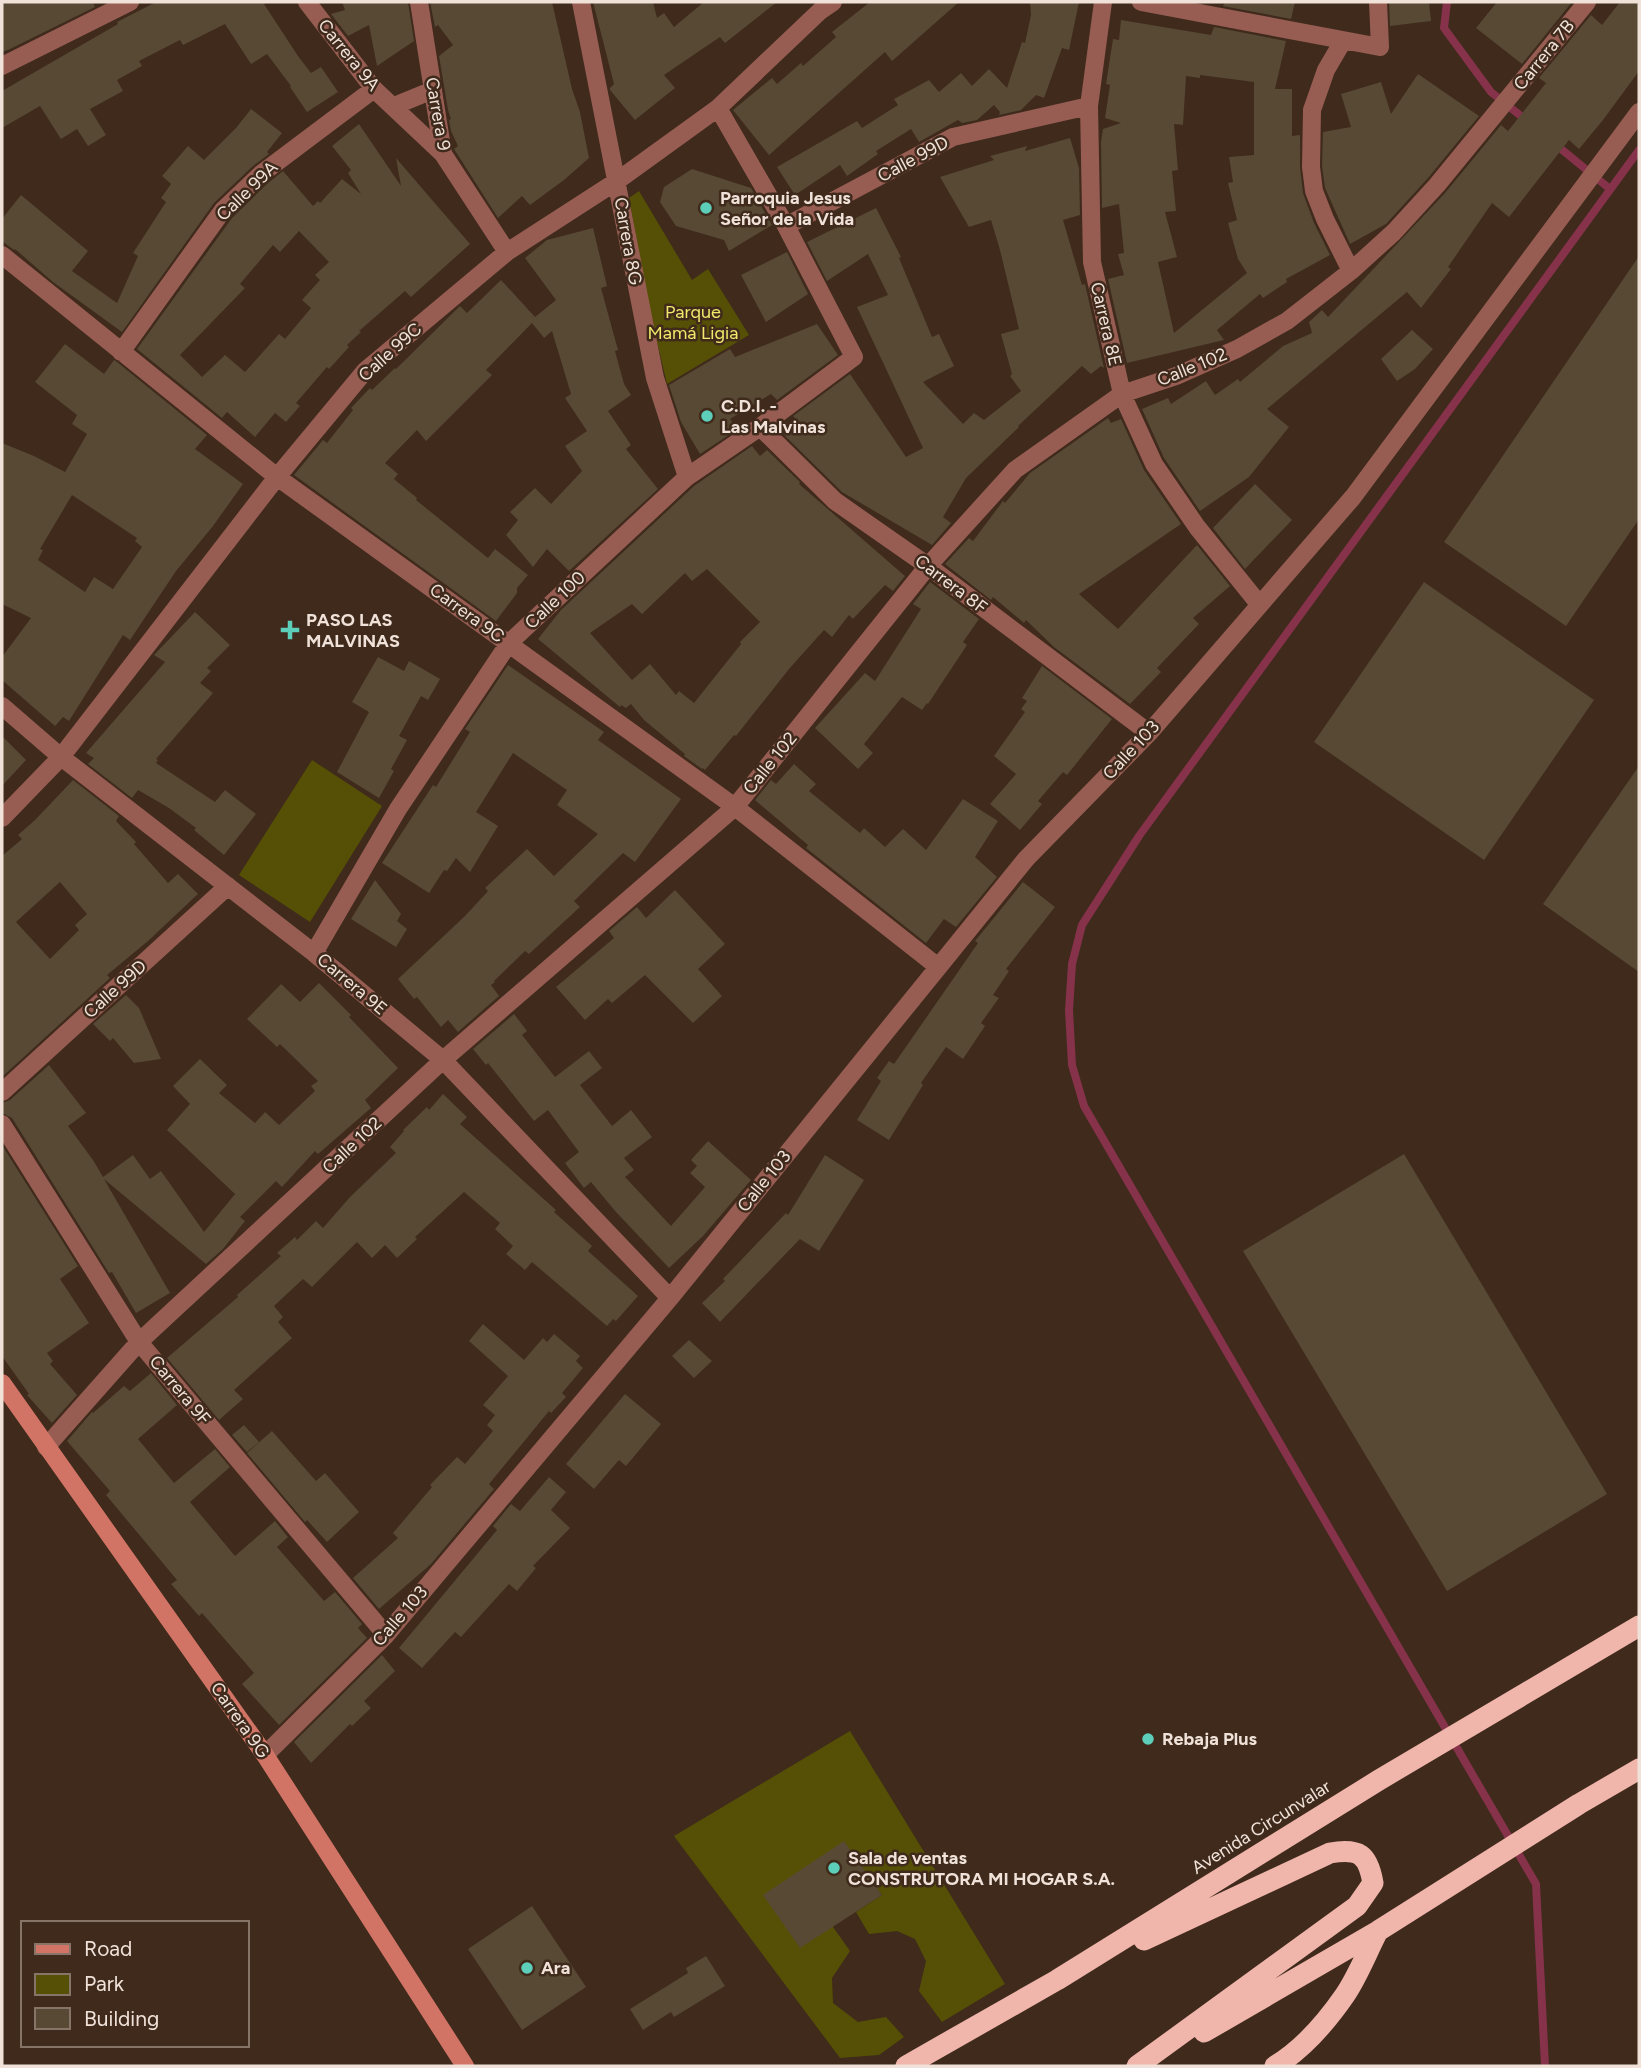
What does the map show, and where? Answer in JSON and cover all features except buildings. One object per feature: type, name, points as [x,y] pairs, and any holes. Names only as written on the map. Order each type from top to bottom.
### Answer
[{"type":"highway","name":"Avenida Circunvalar","points":[[906,2066],[1057,1980],[1379,1780],[1639,1626]]},
{"type":"highway","points":[[1146,2066],[1378,1931],[1639,1769]]},
{"type":"highway","points":[[1057,1980],[1330,1853],[1348,1850],[1362,1856],[1370,1868],[1373,1883],[1357,1906],[1138,2066]]},
{"type":"highway","points":[[1275,2066],[1287,2059],[1320,2026],[1346,1994],[1378,1931]]},
{"type":"street","points":[[2,66],[130,2]]},
{"type":"street","name":"Carrera 9A","points":[[307,2],[374,89],[443,154]]},
{"type":"street","name":"Carrera 9","points":[[419,2],[443,154],[507,252]]},
{"type":"street","name":"Carrera 8G","points":[[581,2],[654,378],[687,477]]},
{"type":"street","name":"Carrera 8E","points":[[1103,2],[1089,106],[1092,262],[1122,394],[1154,464],[1196,527],[1259,604]]},
{"type":"street","points":[[1141,2],[1380,47],[1378,2]]},
{"type":"street","name":"Carrera 7B","points":[[1505,102],[1587,2]]},
{"type":"street","name":"Calle 99C","points":[[2,818],[61,757],[277,477],[365,371],[507,252],[617,181],[718,108],[822,5]]},
{"type":"street","points":[[1343,41],[1326,70],[1312,110],[1311,167],[1317,201],[1350,271]]},
{"type":"street","name":"Calle 99A","points":[[121,352],[223,210],[261,174],[374,89]]},
{"type":"street","name":"Carrera 9A","points":[[394,106],[433,90]]},
{"type":"street","name":"Calle 102","points":[[46,1447],[139,1342],[443,1060],[735,807],[928,566],[1015,470],[1122,394],[1177,376],[1237,349],[1287,321],[1394,232],[1505,102]]},
{"type":"street","name":"Calle 99D","points":[[786,226],[954,137],[1089,106]]},
{"type":"street","points":[[718,108],[786,226]]},
{"type":"street","name":"Calle 103","points":[[265,1755],[386,1634],[670,1298],[1026,859],[1149,733],[1353,497],[1639,112]]},
{"type":"street","name":"Calle 100","points":[[314,953],[398,809],[509,643],[687,477],[761,427],[854,357],[786,226]]},
{"type":"street","name":"Carrera 9C","points":[[2,255],[277,477],[735,807],[937,966]]},
{"type":"street","name":"Carrera 8F","points":[[761,427],[835,501],[928,566],[1149,733]]},
{"type":"street","name":"Carrera 9E","points":[[2,706],[61,757],[314,953],[443,1060],[670,1298]]},
{"type":"street","name":"Calle 99D","points":[[2,1092],[228,886]]},
{"type":"street","name":"Carrera 9F","points":[[2,1124],[139,1342],[386,1634]]},
{"type":"street","name":"Carrera 9G","points":[[2,1383],[265,1755],[465,2066]]},
{"type":"green space","name":"Parque Mamá Ligia","points":[[639,191],[692,280],[708,269],[749,335],[667,384],[649,308],[629,198]]},
{"type":"green space","points":[[312,760],[382,806],[310,922],[239,875]]},
{"type":"green space","points":[[850,1731],[1005,1984],[942,2022],[919,1991],[926,1961],[915,1939],[897,1931],[869,1934],[856,1912],[882,1895],[844,1842],[833,1927],[850,1951],[832,1978],[833,2003],[858,2022],[886,2017],[904,2037],[879,2055],[840,2058],[674,1836]]},
{"type":"waterway","points":[[1447,2],[1444,28],[1491,92],[1527,121]]},
{"type":"waterway","points":[[1555,144],[1610,189]]},
{"type":"waterway","points":[[1545,2066],[1536,1884],[1084,1106],[1072,1065],[1069,1010],[1072,964],[1082,925],[1139,836],[1639,150]]},
{"type":"place","name":"Parroquia Jesus Señor de la Vida","points":[[706,208]]},
{"type":"place","name":"C.D.I. - Las Malvinas","points":[[707,416]]},
{"type":"place","name":"PASO LAS MALVINAS","points":[[290,630]]},
{"type":"place","name":"Rebaja Plus","points":[[1148,1739]]},
{"type":"place","name":"Sala de ventas CONSTRUTORA MI HOGAR S.A.","points":[[834,1868]]},
{"type":"place","name":"Ara","points":[[527,1968]]}]
